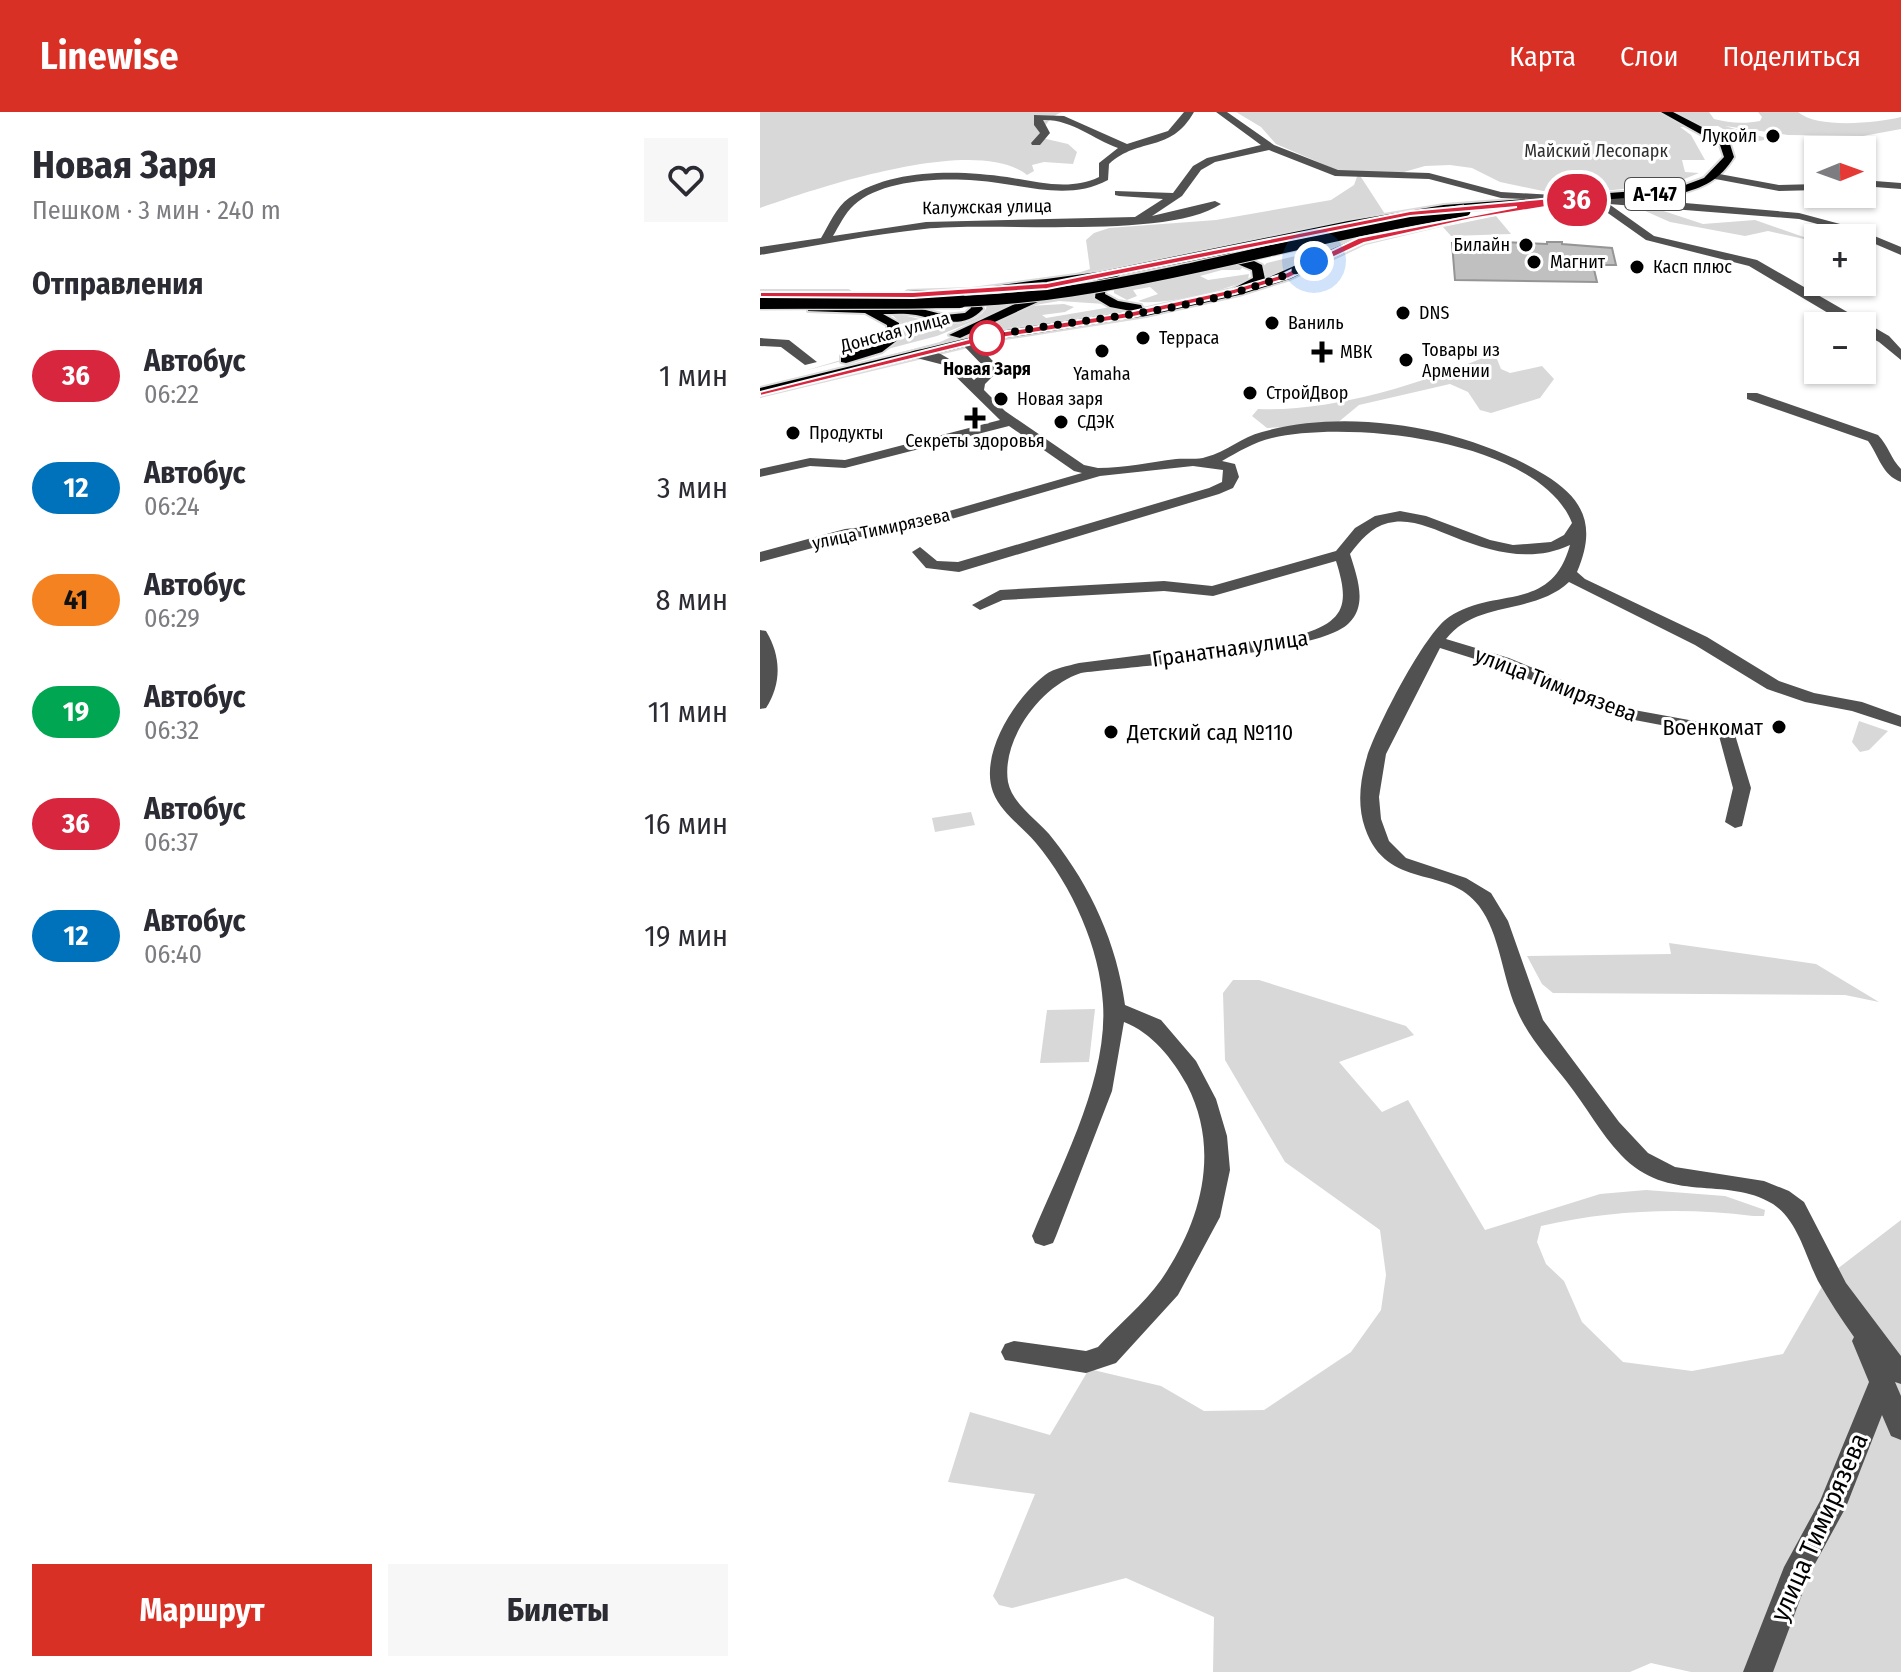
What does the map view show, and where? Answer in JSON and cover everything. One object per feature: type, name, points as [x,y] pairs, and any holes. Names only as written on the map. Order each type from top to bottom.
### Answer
[{"type":"main road","name":"А-147","points":[[760,304],[919,304],[1026,297],[1110,283],[1406,220],[1465,211],[1678,191],[1703,184],[1729,157],[1725,143],[1666,112]]},
{"type":"main road","name":"А-147","points":[[760,295],[937,294],[1047,286],[1410,213],[1594,200]]},
{"type":"main road","name":"Донская улица","points":[[760,392],[968,342],[1235,292],[1278,279],[1361,240],[1427,225],[1557,203],[1594,200]]},
{"type":"main road","name":"А-147","points":[[1188,258],[1225,256],[1254,265],[1260,272],[1259,279],[1235,292]]},
{"type":"main road","name":"А-147","points":[[1126,271],[1100,283],[1097,291],[1102,298],[1131,308],[1171,305]]},
{"type":"main road","name":"Донская улица","points":[[760,384],[912,349],[966,331],[1045,294],[1126,271]]},
{"type":"main road","name":"А-147","points":[[760,304],[914,311],[945,319],[969,316],[977,309],[977,304],[970,298],[937,294]]},
{"type":"main road","name":"А-147","points":[[760,384],[858,356],[884,345],[894,336],[896,327],[888,320],[860,309]]},
{"type":"street","points":[[825,240],[843,209],[879,186],[962,177],[1044,186],[1092,185],[1104,178],[1104,163],[1109,156],[1126,147],[1177,133],[1184,126],[1189,112]]},
{"type":"street","points":[[1221,112],[1270,147],[1299,156],[1335,173],[1429,176],[1501,195],[1799,216],[1851,230],[1901,251]]},
{"type":"street","points":[[1036,143],[1045,133],[1038,117],[1051,114],[1063,116],[1111,143],[1126,147]]},
{"type":"street","points":[[1136,221],[1174,196],[1197,168],[1211,160],[1270,147]]},
{"type":"street","points":[[1714,176],[1779,188],[1804,187]]},
{"type":"street","points":[[1876,184],[1901,186]]},
{"type":"street","points":[[1119,193],[1174,196]]},
{"type":"street","points":[[1557,203],[1594,200],[1650,238],[1753,263],[1835,312]]},
{"type":"street","name":"Калужская улица","points":[[760,251],[939,225],[1136,221],[1174,216],[1215,204]]},
{"type":"street","points":[[1876,335],[1901,356]]},
{"type":"street","points":[[760,342],[784,343],[810,362]]},
{"type":"street","points":[[968,342],[992,366],[992,371],[985,376],[977,393]]},
{"type":"street","points":[[912,355],[942,358],[1010,422],[1044,447],[1094,474]]},
{"type":"street","points":[[964,376],[985,376]]},
{"type":"street","points":[[1752,396],[1873,438],[1883,459],[1901,478]]},
{"type":"street","points":[[760,473],[810,462],[845,464],[1010,422]]},
{"type":"street","name":"улица Тимирязева","points":[[760,557],[845,534],[912,526],[1094,474],[1206,463],[1269,434],[1369,427],[1414,432],[1476,447],[1513,463],[1556,490],[1570,503],[1579,521]]},
{"type":"street","points":[[920,552],[932,565],[959,567],[1228,485],[1232,477],[1230,467],[1206,463]]},
{"type":"street","points":[[980,605],[1000,595],[1164,586],[1213,591],[1342,554],[1368,523],[1387,518],[1429,521],[1487,544],[1523,550],[1566,543],[1575,534],[1579,521]]},
{"type":"street","points":[[1579,521],[1581,536],[1569,573],[1579,582],[1701,641],[1773,685],[1811,698],[1856,706],[1901,722]]},
{"type":"street","name":"Гранатная улица","points":[[1044,1236],[1104,1079],[1115,1009],[1104,952],[1086,908],[1048,844],[1003,795],[1000,780],[1002,758],[1016,718],[1052,679],[1079,668],[1302,640],[1330,632],[1349,616],[1354,597],[1342,554]]},
{"type":"street","name":"улица Тимирязева","points":[[1569,573],[1540,594],[1452,621],[1436,641],[1392,719],[1374,763],[1368,791],[1379,843],[1390,856],[1467,885],[1484,898],[1494,913],[1512,970],[1538,1029],[1600,1113],[1646,1164],[1660,1172],[1754,1188],[1780,1197],[1796,1210],[1808,1227],[1817,1256],[1891,1377],[1901,1428]]},
{"type":"street","name":"улица Тимирязева","points":[[1436,641],[1503,662],[1630,714],[1727,732],[1742,788],[1735,822]]},
{"type":"street","points":[[760,704],[770,681],[770,657],[762,642]]},
{"type":"street","points":[[1014,1352],[1086,1362],[1107,1355],[1169,1288],[1208,1217],[1218,1170],[1215,1136],[1205,1099],[1188,1067],[1153,1025],[1115,1009]]},
{"type":"street","name":"улица Тимирязева","points":[[1758,1672],[1798,1567],[1832,1507],[1891,1377]]},
{"type":"green space","points":[[760,112],[1062,112],[1048,122],[1042,138],[1068,144],[1077,152],[1073,164],[1044,162],[1032,165],[1034,171],[1027,175],[1003,164],[972,160],[935,162],[856,178],[760,208]]},
{"type":"green space","name":"Майский Лесопарк","points":[[1236,112],[1709,112],[1714,119],[1742,123],[1760,121],[1762,117],[1758,112],[1798,112],[1833,123],[1863,123],[1901,117],[1901,129],[1863,136],[1788,135],[1725,126],[1770,139],[1747,143],[1718,126],[1680,127],[1691,135],[1705,160],[1682,160],[1685,172],[1699,173],[1672,184],[1603,191],[1703,224],[1755,220],[1804,239],[1768,231],[1745,236],[1670,222],[1600,191],[1543,191],[1500,182],[1472,168],[1425,166],[1404,172],[1359,174],[1385,214],[1053,281],[1090,269],[1086,240],[1094,233],[1109,228],[1216,220],[1331,200],[1354,185],[1358,174],[1339,171],[1276,144],[1261,127]]},
{"type":"green space","points":[[1496,216],[1511,234],[1451,236],[1443,227]]},
{"type":"green space","points":[[1379,231],[1290,271],[1262,279],[1263,266],[1267,263],[1328,248],[1320,242]]},
{"type":"green space","points":[[1239,263],[1244,266],[1240,270],[1222,270],[1200,276],[1208,280],[1249,274],[1248,279],[1211,292],[1160,302],[1138,301],[1158,294],[1150,287],[1133,290],[1137,296],[1127,300],[1114,293],[1114,287]]},
{"type":"green space","points":[[1061,286],[937,336],[804,371],[891,345],[899,338],[904,326],[891,314],[940,323],[965,323],[986,309],[987,304],[973,294]]},
{"type":"green space","points":[[1097,287],[1105,304],[1059,301],[1029,306],[1064,304],[1074,307],[1065,312],[1042,315],[1046,318],[1117,306],[1141,309],[1008,328],[760,389],[940,342],[1044,296]]},
{"type":"green space","points":[[1485,357],[1497,359],[1501,369],[1510,373],[1542,366],[1554,379],[1540,398],[1491,413],[1480,410],[1468,392],[1450,384],[1359,405],[1336,424],[1267,428],[1252,416],[1258,409],[1315,406],[1373,395]]},
{"type":"green space","points":[[1859,721],[1888,731],[1869,750],[1860,752],[1852,742]]},
{"type":"green space","points":[[971,812],[975,825],[935,832],[932,818]]},
{"type":"green space","points":[[1669,943],[1816,964],[1879,1002],[1845,995],[1553,993],[1542,984],[1527,956],[1671,954]]},
{"type":"green space","points":[[1233,980],[1259,980],[1406,1026],[1414,1035],[1339,1062],[1382,1112],[1408,1100],[1485,1230],[1600,1194],[1646,1190],[1725,1196],[1765,1210],[1764,1216],[1673,1211],[1620,1213],[1541,1226],[1537,1242],[1546,1264],[1564,1281],[1582,1322],[1623,1362],[1692,1371],[1783,1354],[1828,1276],[1901,1220],[1901,1672],[1691,1672],[1651,1663],[1630,1672],[1213,1672],[1214,1617],[1126,1578],[1012,1608],[999,1605],[993,1596],[1035,1494],[948,1482],[970,1412],[1050,1435],[1089,1369],[1161,1386],[1204,1411],[1264,1410],[1351,1352],[1381,1310],[1386,1275],[1380,1230],[1285,1162],[1225,1060],[1223,993]]},
{"type":"green space","points":[[1095,1009],[1089,1062],[1040,1063],[1047,1010]]},
{"type":"building","name":"Магнит","points":[[1562,242],[1612,248],[1616,265],[1593,265],[1597,282],[1455,280],[1452,243]]},
{"type":"bus line","name":"36","points":[[760,295],[913,295],[1047,286],[1410,213],[1585,198],[1361,240],[1286,276],[1235,292],[1129,315],[993,336],[760,392]]},
{"type":"place","name":"Лукойл","points":[[1773,136]]},
{"type":"place","name":"Билайн","points":[[1526,245]]},
{"type":"place","name":"Магнит","points":[[1534,262]]},
{"type":"place","name":"Касп плюс","points":[[1637,267]]},
{"type":"place","name":"DNS","points":[[1403,313]]},
{"type":"place","name":"Ваниль","points":[[1272,323]]},
{"type":"place","name":"Новая Заря","points":[[987,338]]},
{"type":"place","name":"Терраса","points":[[1143,338]]},
{"type":"place","name":"Yamaha","points":[[1102,351]]},
{"type":"place","name":"МВК","points":[[1322,352]]},
{"type":"place","name":"Товары из Армении","points":[[1406,360]]},
{"type":"place","name":"СтройДвор","points":[[1250,393]]},
{"type":"place","name":"Новая заря","points":[[1001,399]]},
{"type":"place","name":"Секреты здоровья","points":[[975,418]]},
{"type":"place","name":"СДЭК","points":[[1061,422]]},
{"type":"place","name":"Продукты","points":[[793,433]]},
{"type":"place","name":"Военкомат","points":[[1779,727]]},
{"type":"place","name":"Детский сад №110","points":[[1111,732]]},
{"type":"route","points":[[987,338],[1039,327],[1146,312],[1235,292],[1270,282],[1314,261]]}]
